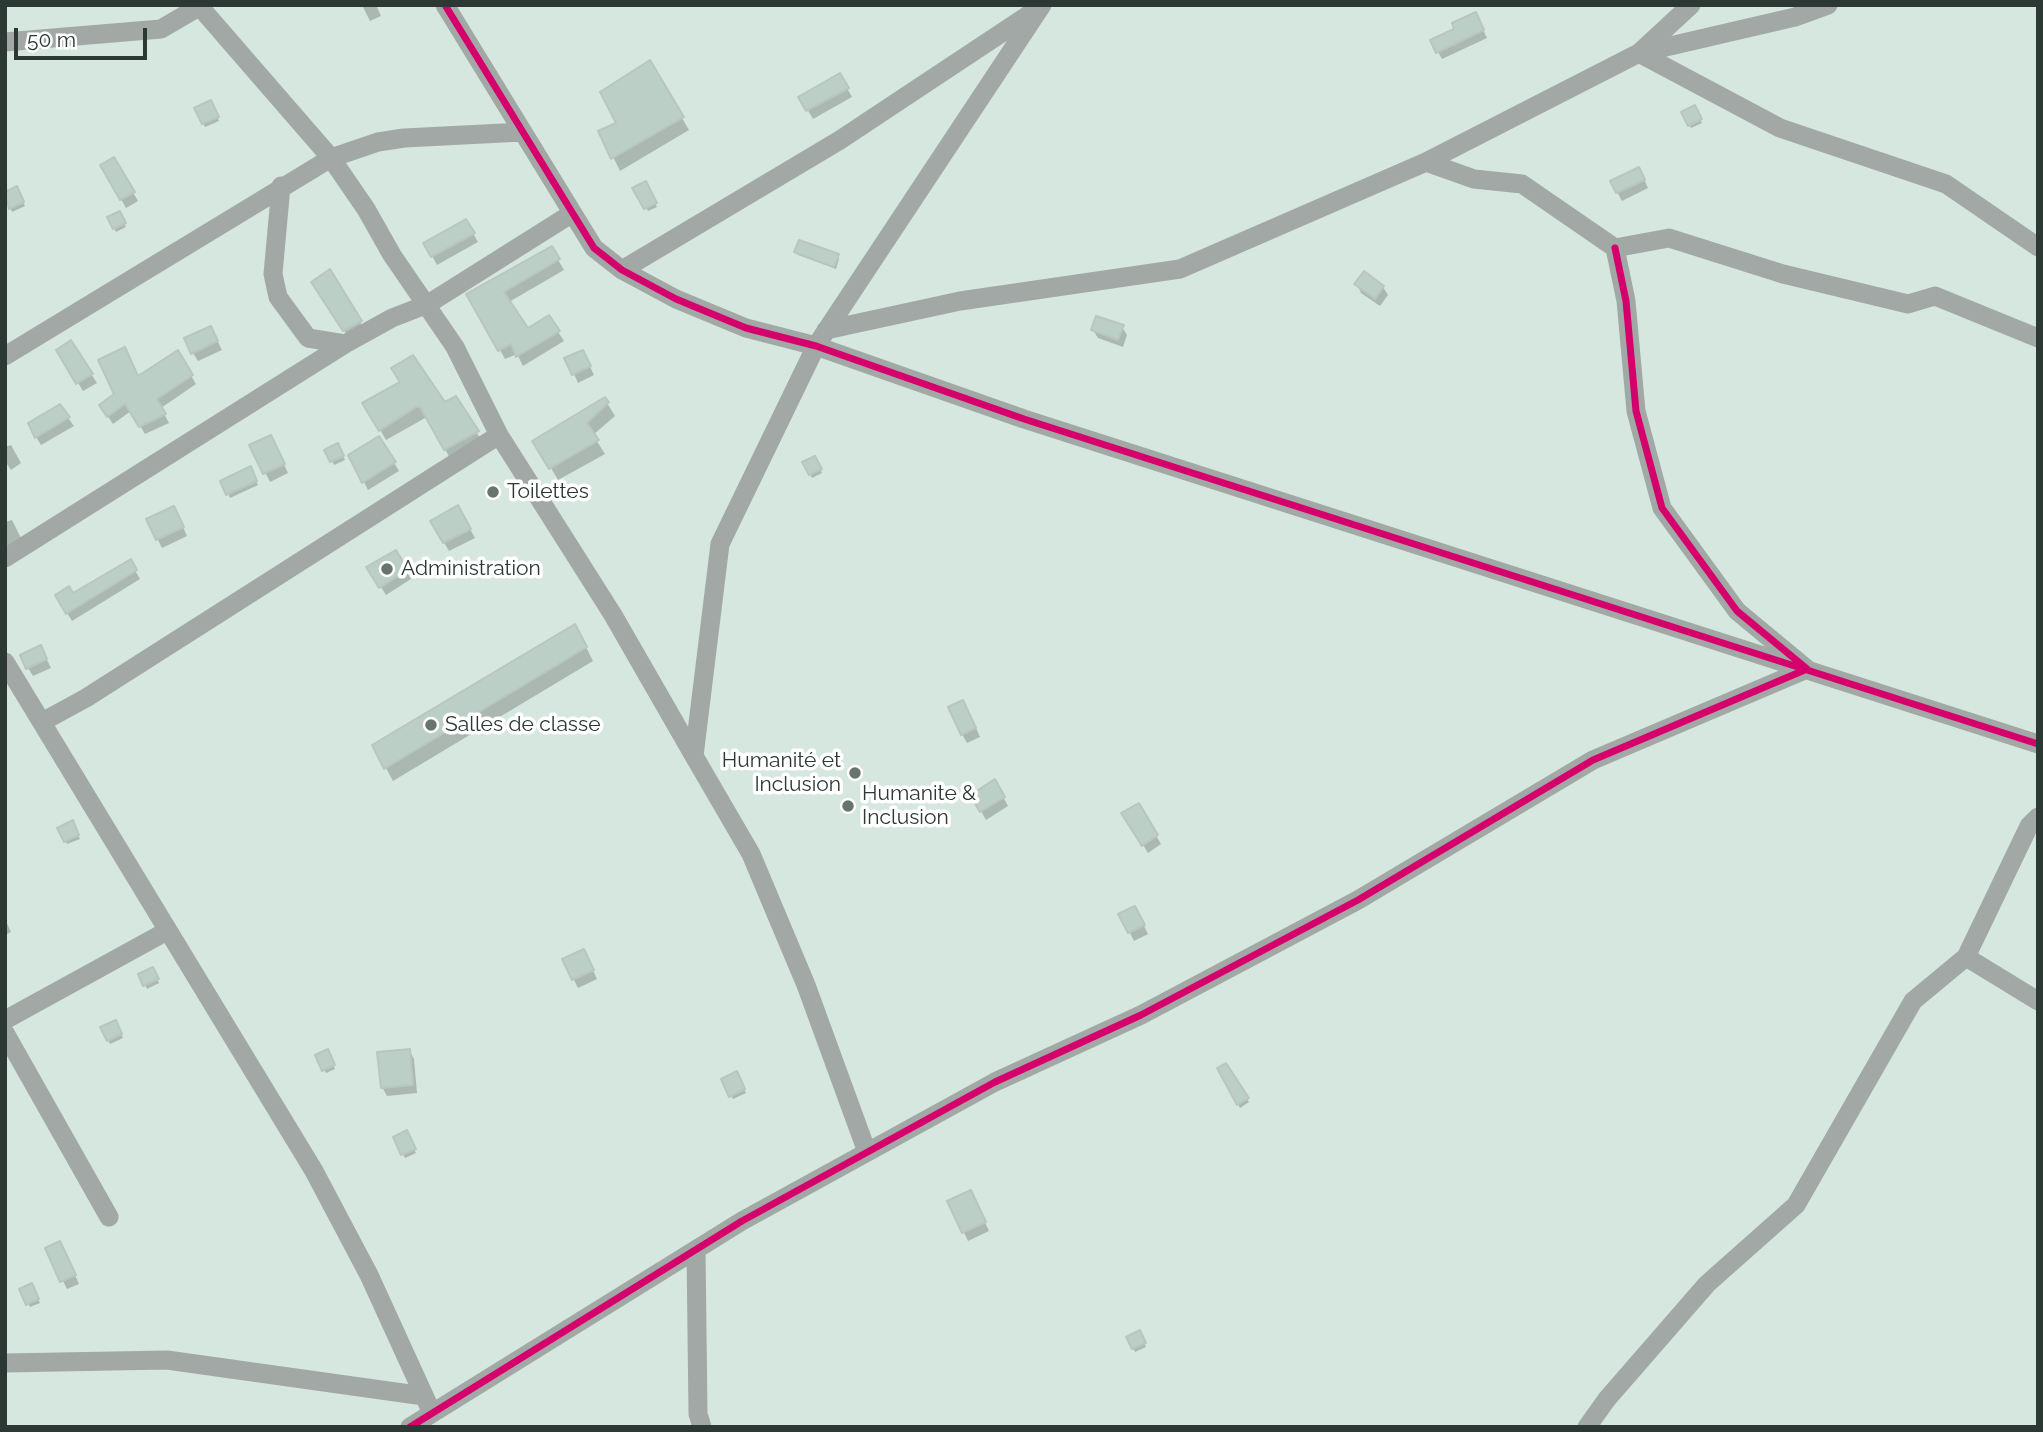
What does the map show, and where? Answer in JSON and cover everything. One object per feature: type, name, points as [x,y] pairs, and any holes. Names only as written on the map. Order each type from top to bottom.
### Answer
[{"type":"street","points":[[445,5],[594,248],[622,270],[676,299],[746,328],[821,338],[1024,419],[2038,744]]},
{"type":"street","points":[[1639,53],[1691,5]]},
{"type":"street","points":[[821,338],[960,301],[1180,269],[1426,162],[1639,53],[1795,17],[1828,5]]},
{"type":"street","points":[[5,41],[161,29],[201,6],[331,158],[366,209],[397,263],[428,304],[478,389],[499,435],[613,615],[751,854],[806,985],[867,1153]]},
{"type":"street","points":[[622,270],[840,140],[1042,6]]},
{"type":"street","points":[[694,755],[720,544],[821,338],[1042,6]]},
{"type":"street","points":[[1639,53],[1780,128],[1946,184],[2037,242]]},
{"type":"street","points":[[5,356],[331,158],[377,142],[404,138],[523,132]]},
{"type":"street","points":[[1426,162],[1474,179],[1522,184],[1615,248],[1626,301],[1636,411],[1662,508],[1737,611],[1807,669]]},
{"type":"street","points":[[281,186],[272,274],[278,297],[308,338],[345,344]]},
{"type":"street","points":[[5,558],[345,344],[392,318],[428,304],[572,214]]},
{"type":"street","points":[[1615,248],[1669,238],[1783,274],[1908,303],[1935,296],[2038,338]]},
{"type":"street","points":[[42,722],[86,698],[499,435]]},
{"type":"street","points":[[5,662],[314,1171],[369,1275],[428,1404]]},
{"type":"street","points":[[410,1427],[428,1404],[995,1082],[1141,1015],[1358,900],[1593,760],[1807,669]]},
{"type":"street","points":[[1587,1427],[1607,1399],[1707,1284],[1796,1205],[1913,1001],[1966,957],[2029,826],[2038,817]]},
{"type":"street","points":[[5,1020],[167,931]]},
{"type":"street","points":[[1966,957],[2038,1001]]},
{"type":"street","points":[[5,1033],[109,1217]]},
{"type":"street","points":[[696,1250],[698,1414],[702,1427]]},
{"type":"street","points":[[5,1363],[167,1360],[428,1404]]},
{"type":"building","points":[[1476,12],[1484,30],[1436,53],[1430,40],[1454,29],[1452,23]]},
{"type":"building","points":[[650,60],[684,117],[611,159],[598,131],[616,123],[600,92]]},
{"type":"building","points":[[840,73],[849,88],[806,111],[798,97]]},
{"type":"building","points":[[211,100],[219,117],[202,124],[194,108]]},
{"type":"building","points":[[1695,105],[1702,119],[1688,126],[1681,112]]},
{"type":"building","points":[[114,157],[135,192],[120,200],[100,165]]},
{"type":"building","points":[[1639,167],[1645,180],[1616,193],[1610,181]]},
{"type":"building","points":[[646,181],[657,203],[644,209],[632,188]]},
{"type":"building","points":[[17,186],[24,202],[9,209],[5,192]]},
{"type":"building","points":[[120,211],[126,223],[113,229],[107,217]]},
{"type":"building","points":[[466,219],[475,233],[431,257],[423,243]]},
{"type":"building","points":[[799,240],[839,254],[834,267],[794,252]]},
{"type":"building","points":[[552,246],[560,259],[504,292],[528,328],[549,315],[560,331],[516,357],[511,344],[498,351],[466,294]]},
{"type":"building","points":[[330,269],[362,321],[343,331],[311,282]]},
{"type":"building","points":[[1364,271],[1384,286],[1375,299],[1354,284]]},
{"type":"building","points":[[1096,316],[1124,325],[1118,340],[1091,330]]},
{"type":"building","points":[[211,326],[218,341],[191,354],[184,338]]},
{"type":"building","points":[[71,340],[93,374],[76,384],[56,350]]},
{"type":"building","points":[[125,347],[138,376],[178,350],[193,375],[157,399],[166,414],[139,427],[125,404],[107,417],[99,405],[114,394],[98,360]]},
{"type":"building","points":[[583,350],[591,366],[572,375],[564,358]]},
{"type":"building","points":[[413,355],[445,402],[456,396],[479,431],[444,450],[420,407],[416,407],[379,431],[362,403],[400,382],[391,368]]},
{"type":"building","points":[[605,397],[609,402],[587,423],[599,440],[549,469],[532,441]]},
{"type":"building","points":[[60,404],[70,417],[35,438],[28,423]]},
{"type":"building","points":[[271,435],[285,464],[263,474],[249,445]]},
{"type":"building","points":[[379,436],[396,462],[362,483],[348,455]]},
{"type":"building","points":[[338,443],[344,456],[330,462],[324,450]]},
{"type":"building","points":[[815,456],[822,469],[809,475],[802,462]]},
{"type":"building","points":[[251,466],[257,481],[226,495],[220,481]]},
{"type":"building","points":[[458,505],[471,529],[443,543],[430,521]]},
{"type":"building","points":[[174,506],[184,527],[156,540],[146,519]]},
{"type":"building","name":"Administration","points":[[396,550],[408,570],[379,588],[366,567]]},
{"type":"building","points":[[131,559],[137,570],[66,614],[55,595],[69,586],[73,593]]},
{"type":"building","points":[[575,624],[587,647],[384,769],[372,745]]},
{"type":"building","points":[[41,645],[47,659],[26,669],[20,655]]},
{"type":"building","points":[[963,700],[976,728],[961,735],[948,707]]},
{"type":"building","points":[[995,779],[1005,797],[980,812],[970,795]]},
{"type":"building","points":[[1139,803],[1158,835],[1142,846],[1121,813]]},
{"type":"building","points":[[73,820],[79,835],[64,842],[57,828]]},
{"type":"building","points":[[1135,906],[1145,925],[1128,933],[1118,914]]},
{"type":"building","points":[[584,949],[594,970],[572,980],[562,959]]},
{"type":"building","points":[[153,967],[159,979],[143,986],[138,974]]},
{"type":"building","points":[[116,1020],[122,1034],[107,1041],[100,1027]]},
{"type":"building","points":[[328,1049],[335,1065],[322,1071],[315,1055]]},
{"type":"building","points":[[410,1049],[413,1085],[381,1088],[377,1052]]},
{"type":"building","points":[[1226,1063],[1249,1098],[1237,1105],[1217,1068]]},
{"type":"building","points":[[737,1071],[745,1089],[729,1097],[721,1079]]},
{"type":"building","points":[[407,1130],[416,1149],[401,1155],[393,1137]]},
{"type":"building","points":[[971,1190],[986,1222],[962,1233],[947,1201]]},
{"type":"building","points":[[60,1241],[76,1275],[60,1282],[45,1248]]},
{"type":"building","points":[[32,1283],[39,1299],[26,1305],[19,1289]]},
{"type":"building","points":[[1140,1330],[1146,1343],[1132,1349],[1126,1337]]},
{"type":"cycle path","points":[[445,5],[594,248],[622,270],[676,299],[746,328],[816,346],[1024,419],[2038,744]]},
{"type":"cycle path","points":[[410,1427],[742,1221],[995,1082],[1141,1015],[1358,900],[1593,760],[1807,669],[1737,611],[1662,508],[1636,411],[1626,301],[1615,248]]},
{"type":"place","name":"Toilettes","points":[[493,492]]},
{"type":"place","name":"Administration","points":[[387,569]]},
{"type":"place","name":"Salles de classe","points":[[431,725]]},
{"type":"place","name":"Humanité et Inclusion","points":[[855,773]]},
{"type":"place","name":"Humanite & Inclusion","points":[[848,806]]}]
